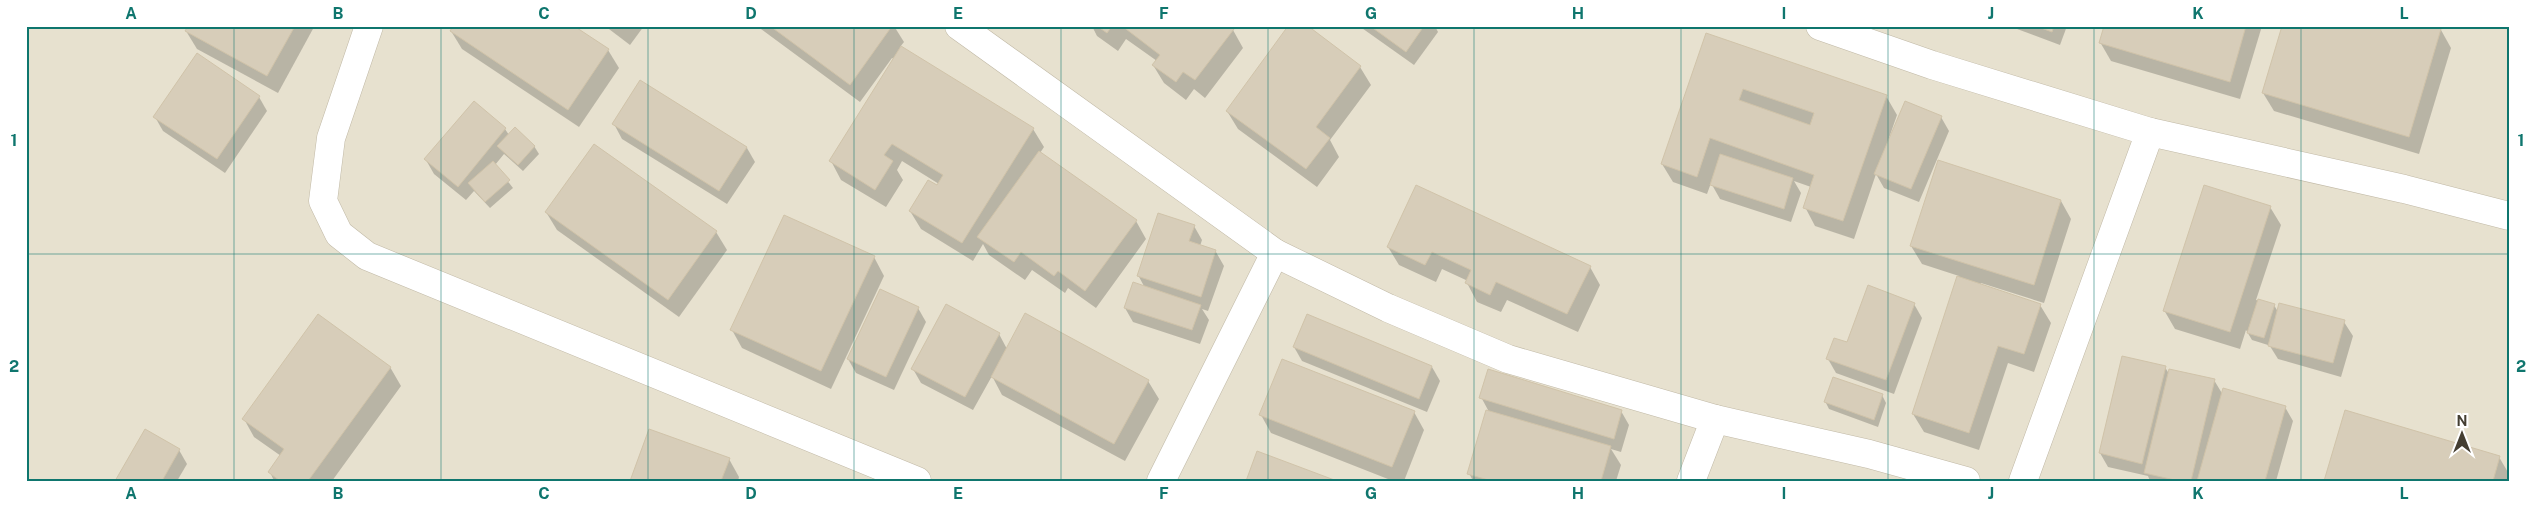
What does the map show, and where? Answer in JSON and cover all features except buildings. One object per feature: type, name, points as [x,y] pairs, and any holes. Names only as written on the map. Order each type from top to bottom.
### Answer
[{"type":"street","points":[[369,26],[331,138],[323,201],[339,234],[368,256],[917,481]]},
{"type":"street","points":[[959,26],[1275,253],[1388,308],[1508,359],[1715,419],[1869,454],[1966,481]]},
{"type":"street","points":[[1820,26],[1932,65],[2150,132],[2404,189],[2509,216]]},
{"type":"street","points":[[2023,481],[2150,132]]},
{"type":"street","points":[[1161,481],[1275,253]]},
{"type":"street","points":[[1691,481],[1715,419]]},
{"type":"shaded area","points":[[26,26],[2509,26],[2509,481],[26,481]]}]
